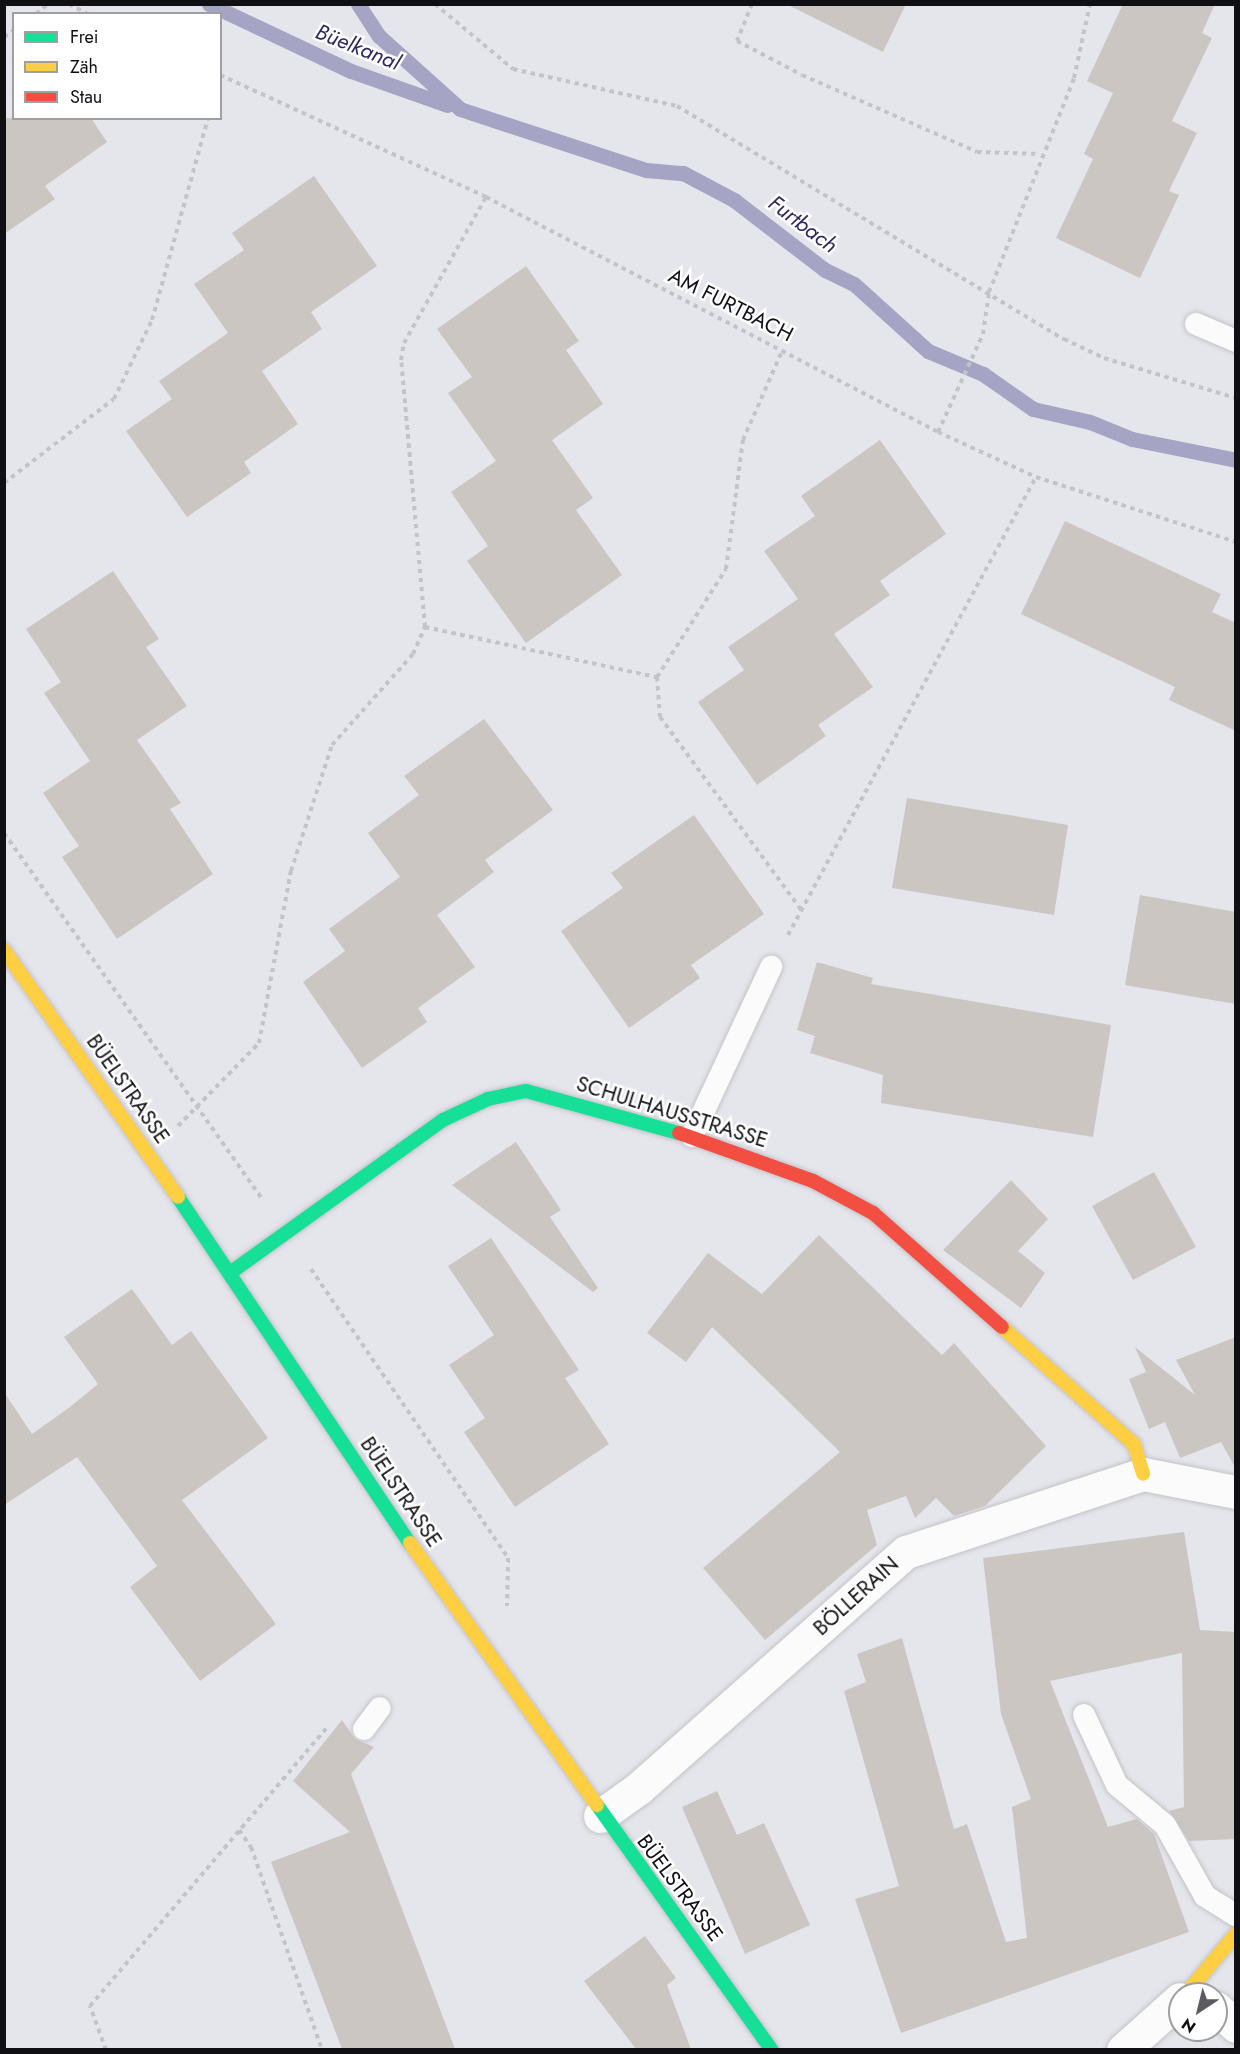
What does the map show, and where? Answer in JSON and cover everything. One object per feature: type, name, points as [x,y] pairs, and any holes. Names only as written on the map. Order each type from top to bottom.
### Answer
[{"type":"street","name":"BÜELSTRASSE","points":[[4,950],[230,1273],[600,1816],[772,2049]]},
{"type":"street","name":"SCHULHAUSSTRASSE","points":[[230,1273],[443,1120],[488,1099],[526,1091],[692,1136],[813,1181],[873,1213],[1134,1444],[1143,1474]]},
{"type":"street","name":"BÖLLERAIN","points":[[600,1816],[639,1788],[906,1552],[1143,1474],[1236,1492]]},
{"type":"street","points":[[1204,1982],[1236,1934]]},
{"type":"street","points":[[1123,2049],[1168,2016]]},
{"type":"lane","points":[[1196,324],[1236,341]]},
{"type":"lane","points":[[692,1136],[771,967]]},
{"type":"lane","points":[[364,1729],[380,1708]]},
{"type":"lane","points":[[1084,1715],[1117,1785],[1164,1825],[1205,1896],[1236,1915]]},
{"type":"path","points":[[69,4],[84,12]]},
{"type":"path","points":[[435,4],[513,69],[677,106],[1104,358],[1236,398]]},
{"type":"path","points":[[752,4],[737,40],[793,70],[977,152],[1040,154]]},
{"type":"path","points":[[938,432],[983,334],[989,292],[1040,154],[1074,78],[1090,4]]},
{"type":"path","name":"AM FURTBACH","points":[[222,76],[486,197],[783,348],[938,432],[1036,477],[1236,542]]},
{"type":"path","points":[[4,483],[114,399],[152,320],[207,120]]},
{"type":"path","points":[[146,1151],[198,1110],[259,1043],[291,871],[332,745],[413,654],[425,627],[400,360],[404,343],[486,197]]},
{"type":"path","points":[[783,348],[743,440],[726,569],[657,677],[660,717],[801,910]]},
{"type":"path","points":[[771,967],[1036,477]]},
{"type":"path","points":[[425,627],[657,677]]},
{"type":"path","points":[[106,2049],[90,2006],[328,1726]]},
{"type":"path","points":[[239,1830],[251,1847],[322,2049]]},
{"type":"building","points":[[786,4],[906,4],[883,52]]},
{"type":"building","points":[[1123,4],[1215,4],[1202,33],[1212,38],[1172,121],[1197,133],[1169,191],[1179,195],[1140,278],[1056,238],[1093,159],[1084,154],[1113,93],[1087,81]]},
{"type":"building","points":[[4,118],[12,118],[12,120],[92,120],[107,142],[45,186],[55,199],[4,234]]},
{"type":"building","points":[[314,176],[377,266],[311,312],[322,329],[262,371],[298,424],[244,462],[251,473],[187,517],[126,431],[172,399],[159,381],[228,333],[194,284],[244,250],[232,233]]},
{"type":"building","points":[[526,266],[579,341],[566,350],[603,404],[552,440],[593,498],[576,510],[622,575],[526,643],[467,561],[488,546],[451,492],[496,461],[448,393],[472,377],[437,329]]},
{"type":"building","points":[[880,440],[946,534],[880,581],[890,595],[834,634],[873,687],[818,725],[826,736],[757,785],[698,702],[744,670],[728,647],[798,599],[764,551],[815,516],[801,496]]},
{"type":"building","points":[[1065,521],[1221,594],[1212,612],[1236,623],[1236,731],[1169,700],[1175,687],[1021,614]]},
{"type":"building","points":[[113,571],[159,639],[146,647],[187,706],[137,740],[181,803],[170,809],[213,874],[117,939],[62,857],[79,846],[43,793],[90,761],[44,693],[61,682],[26,629]]},
{"type":"building","points":[[484,719],[553,810],[485,860],[494,872],[437,915],[475,967],[418,1008],[427,1022],[362,1068],[303,982],[345,951],[329,929],[400,877],[368,833],[419,795],[404,776]]},
{"type":"building","points":[[907,798],[1068,825],[1054,915],[892,888]]},
{"type":"building","points":[[694,815],[764,914],[691,965],[700,978],[629,1028],[561,931],[623,888],[611,873]]},
{"type":"building","points":[[1140,895],[1236,912],[1236,1004],[1125,985]]},
{"type":"building","points":[[817,962],[873,978],[871,984],[1111,1025],[1093,1137],[881,1103],[883,1075],[810,1053],[815,1036],[797,1030]]},
{"type":"building","points":[[516,1142],[561,1210],[550,1217],[598,1288],[593,1292],[452,1185]]},
{"type":"building","points":[[1154,1172],[1196,1247],[1133,1280],[1092,1206]]},
{"type":"building","points":[[1011,1180],[1048,1219],[1018,1251],[1045,1273],[1021,1308],[943,1250]]},
{"type":"building","points":[[819,1235],[942,1355],[954,1343],[1046,1446],[985,1506],[954,1516],[936,1498],[915,1518],[906,1496],[867,1510],[877,1545],[765,1640],[703,1568],[840,1452],[712,1327],[686,1362],[647,1333],[708,1253],[762,1294]]},
{"type":"building","points":[[491,1238],[579,1370],[565,1378],[609,1444],[515,1507],[464,1432],[485,1418],[449,1365],[494,1335],[448,1266]]},
{"type":"building","points":[[132,1289],[172,1345],[191,1331],[268,1438],[182,1500],[276,1624],[200,1681],[130,1587],[157,1566],[77,1457],[4,1505],[4,1392],[32,1434],[70,1407],[98,1384],[64,1337]]},
{"type":"building","points":[[1236,1337],[1236,1469],[1221,1442],[1180,1458],[1165,1422],[1149,1429],[1129,1379],[1146,1372],[1135,1347],[1195,1395],[1176,1360]]},
{"type":"building","points":[[1184,1532],[1200,1630],[1236,1632],[1236,1839],[1189,1841],[1169,1811],[1184,1807],[1182,1653],[1050,1681],[1108,1827],[1137,1819],[1154,1834],[1189,1932],[901,2033],[855,1899],[899,1886],[844,1691],[866,1682],[857,1654],[902,1638],[954,1829],[967,1824],[1006,1942],[1027,1938],[1012,1807],[1031,1799],[1001,1714],[983,1558]]},
{"type":"building","points":[[342,1720],[355,1739],[374,1747],[351,1774],[455,2049],[342,2049],[271,1862],[350,1832],[293,1781]]},
{"type":"building","points":[[717,1791],[737,1835],[764,1823],[810,1925],[745,1954],[682,1807]]},
{"type":"building","points":[[645,1936],[676,1978],[667,1985],[691,2049],[636,2049],[584,1981]]},
{"type":"waterway","name":"Büelkanal","points":[[209,4],[351,71],[447,105]]},
{"type":"waterway","name":"Furtbach","points":[[358,4],[379,36],[460,109],[646,170],[683,173],[734,200],[825,270],[854,284],[928,351],[983,374],[1033,409],[1090,422],[1132,439],[1236,460]]},
{"type":"traffic: fast","points":[[230,1273],[443,1120],[488,1099],[526,1091],[679,1133]]},
{"type":"traffic: fast","points":[[178,1197],[410,1543]]},
{"type":"traffic: fast","points":[[597,1805],[772,2050]]},
{"type":"traffic: slow","points":[[4,950],[178,1197]]},
{"type":"traffic: slow","points":[[1002,1327],[1134,1444],[1143,1474]]},
{"type":"traffic: slow","points":[[410,1543],[597,1805]]},
{"type":"traffic: slow","points":[[1196,1982],[1236,1934]]},
{"type":"traffic: jam","points":[[679,1133],[813,1181],[873,1213],[1002,1327]]}]
